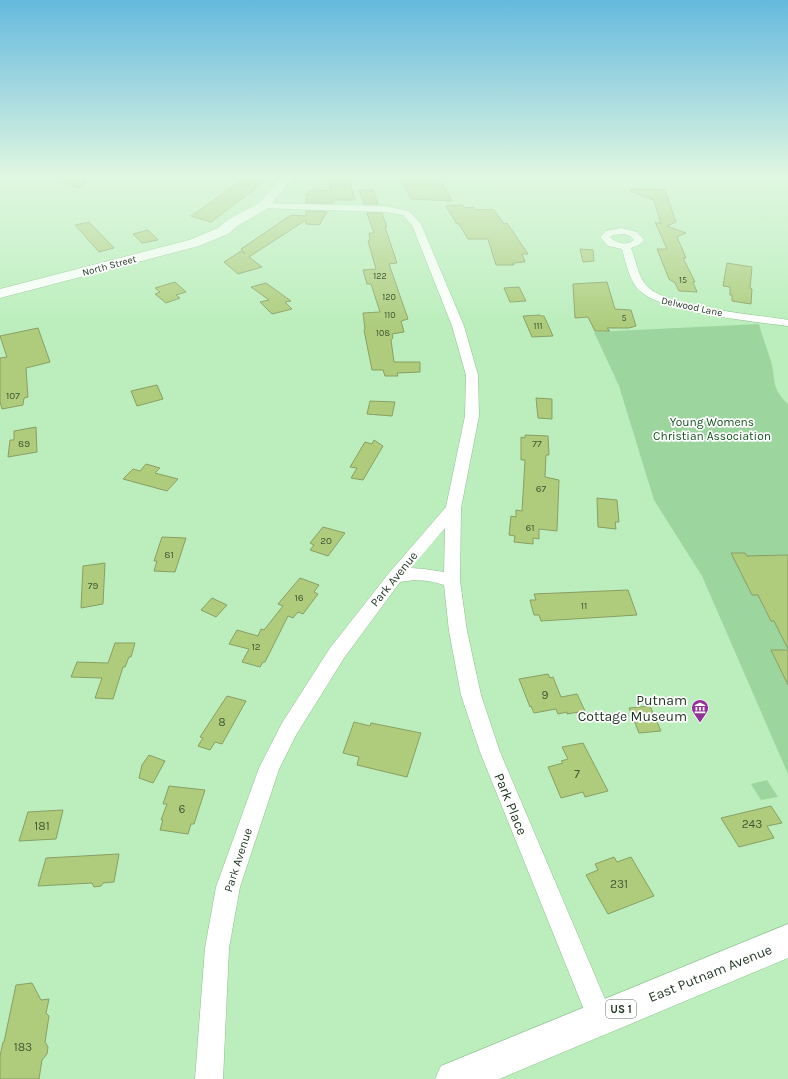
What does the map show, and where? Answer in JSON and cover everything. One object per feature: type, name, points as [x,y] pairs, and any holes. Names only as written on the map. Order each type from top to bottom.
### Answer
[{"type":"main road","name":"North Street","points":[[0,294],[194,243],[223,231],[230,225]]},
{"type":"main road","name":"East Putnam Avenue","points":[[454,1079],[788,941]]},
{"type":"street","name":"Park Avenue","points":[[209,1079],[217,948],[225,900],[228,887],[269,768],[289,728],[337,653],[395,577],[453,508],[472,416],[472,375],[458,326],[417,225]]},
{"type":"street","name":"Delwood Lane","points":[[626,247],[643,290],[656,298],[705,310],[788,323]]},
{"type":"street","name":"Park Place","points":[[453,508],[452,581],[458,631],[471,695],[490,752],[559,922],[600,1018]]},
{"type":"street","points":[[395,577],[412,573],[452,581]]},
{"type":"green space","name":"Young Womens Christian Association","points":[[759,324],[772,365],[774,382],[778,392],[788,404],[788,774],[702,576],[654,500],[619,386],[594,332]]},
{"type":"green space","points":[[767,780],[778,797],[761,800],[751,784]]},
{"type":"building","points":[[75,225],[92,225],[114,248],[99,252]]},
{"type":"building","points":[[276,225],[298,225],[249,257],[262,267],[238,274],[224,262],[241,251],[245,254],[241,249]]},
{"type":"building","points":[[371,225],[386,225],[387,227],[385,227],[397,263],[389,264],[408,319],[401,321],[404,332],[392,334],[393,338],[391,340],[394,362],[420,362],[420,372],[397,373],[398,376],[385,376],[383,370],[372,370],[364,330],[363,313],[380,312],[371,284],[367,284],[363,270],[376,269],[368,241],[370,240],[369,233],[374,233]]},
{"type":"building","points":[[460,225],[509,225],[528,254],[522,254],[525,262],[513,263],[514,265],[496,265],[488,239],[468,239]]},
{"type":"building","points":[[656,225],[668,225],[667,226],[686,233],[677,237],[686,258],[683,258],[695,282],[693,282],[697,292],[679,291],[675,283],[669,279],[657,249],[667,249]]},
{"type":"building","points":[[148,230],[158,240],[142,243],[133,234]]},
{"type":"building","points":[[580,249],[593,250],[594,261],[583,262]]},
{"type":"building","points":[[727,263],[752,267],[750,288],[752,289],[751,304],[732,301],[730,287],[723,286]]},
{"type":"building","points":[[175,282],[186,292],[176,295],[180,298],[166,303],[155,294],[160,292],[155,288]]},
{"type":"building","points":[[607,282],[615,309],[631,310],[636,326],[629,328],[607,328],[610,331],[595,331],[588,317],[575,318],[573,284]]},
{"type":"building","points":[[266,283],[291,301],[285,302],[292,309],[272,314],[260,302],[269,300],[251,287]]},
{"type":"building","points":[[519,287],[526,301],[510,302],[504,288]]},
{"type":"building","points":[[523,316],[544,316],[553,336],[532,337]]},
{"type":"building","points":[[38,328],[50,362],[26,368],[28,397],[24,398],[23,405],[2,409],[0,402],[0,358],[7,357],[0,336]]},
{"type":"building","points":[[157,385],[163,399],[137,406],[131,391]]},
{"type":"building","points":[[536,398],[552,399],[552,419],[538,418]]},
{"type":"building","points":[[370,401],[395,402],[392,416],[367,414]]},
{"type":"building","points":[[36,427],[37,452],[8,457],[10,440],[14,440],[14,431]]},
{"type":"building","points":[[525,435],[548,436],[549,455],[546,455],[545,477],[559,480],[557,531],[539,529],[539,539],[533,538],[533,544],[514,542],[515,536],[509,535],[511,516],[516,517],[516,510],[522,511],[525,460],[521,460],[521,437],[525,438]]},
{"type":"building","points":[[374,440],[383,446],[363,480],[351,478],[357,468],[350,467],[365,442],[372,444]]},
{"type":"building","points":[[146,464],[160,468],[155,473],[178,479],[167,491],[123,479],[133,469],[140,471]]},
{"type":"building","points":[[597,498],[617,500],[619,522],[615,522],[616,529],[598,527]]},
{"type":"building","points":[[323,527],[345,533],[328,556],[310,550],[314,545],[310,543]]},
{"type":"building","points":[[162,537],[186,538],[175,572],[154,571],[157,561],[154,561]]},
{"type":"building","points":[[731,553],[745,553],[747,556],[788,555],[788,649],[774,621],[771,621],[758,595],[752,595]]},
{"type":"building","points":[[105,563],[103,604],[81,608],[83,566]]},
{"type":"building","points":[[300,578],[319,585],[314,592],[318,594],[303,614],[298,612],[293,618],[288,616],[265,662],[263,662],[260,667],[242,662],[249,649],[229,644],[237,630],[258,636],[261,629],[264,630],[283,606],[278,604]]},
{"type":"building","points":[[628,590],[637,615],[541,621],[539,615],[534,615],[530,600],[536,600],[534,594]]},
{"type":"building","points":[[212,598],[227,605],[216,617],[201,610]]},
{"type":"building","points":[[115,643],[135,643],[131,657],[129,657],[125,667],[123,667],[113,699],[95,698],[102,678],[71,677],[77,662],[108,663]]},
{"type":"building","points":[[771,650],[788,650],[788,685]]},
{"type":"building","points":[[548,674],[550,678],[553,677],[561,697],[577,694],[585,711],[558,714],[556,709],[534,713],[531,706],[530,707],[519,679]]},
{"type":"building","points":[[227,696],[246,701],[222,744],[215,742],[210,750],[198,746],[203,738],[200,737]]},
{"type":"building","points":[[650,706],[661,731],[639,733],[629,708]]},
{"type":"building","points":[[354,722],[370,726],[371,723],[421,733],[407,777],[357,765],[359,757],[343,753]]},
{"type":"building","points":[[583,743],[608,791],[585,797],[583,792],[561,798],[548,767],[563,763],[561,761],[568,759],[562,747]]},
{"type":"building","points":[[149,755],[165,761],[153,783],[139,778],[142,765]]},
{"type":"building","points":[[169,786],[205,790],[194,824],[191,824],[188,834],[160,830],[163,820],[161,820],[167,804],[163,804]]},
{"type":"building","points":[[771,806],[782,823],[767,826],[774,838],[739,847],[721,818]]},
{"type":"building","points":[[63,810],[56,839],[19,841],[28,812]]},
{"type":"building","points":[[119,854],[114,882],[103,883],[101,886],[94,887],[92,883],[38,886],[46,858]]},
{"type":"building","points":[[614,857],[617,862],[631,857],[654,896],[608,914],[586,875],[598,870],[595,864]]},
{"type":"building","points":[[32,983],[41,1000],[49,999],[46,1013],[49,1016],[45,1042],[48,1047],[47,1054],[42,1060],[39,1079],[0,1079],[0,1056],[16,985]]},
{"type":"place","name":"Putnam Cottage Museum","points":[[700,723]]}]
